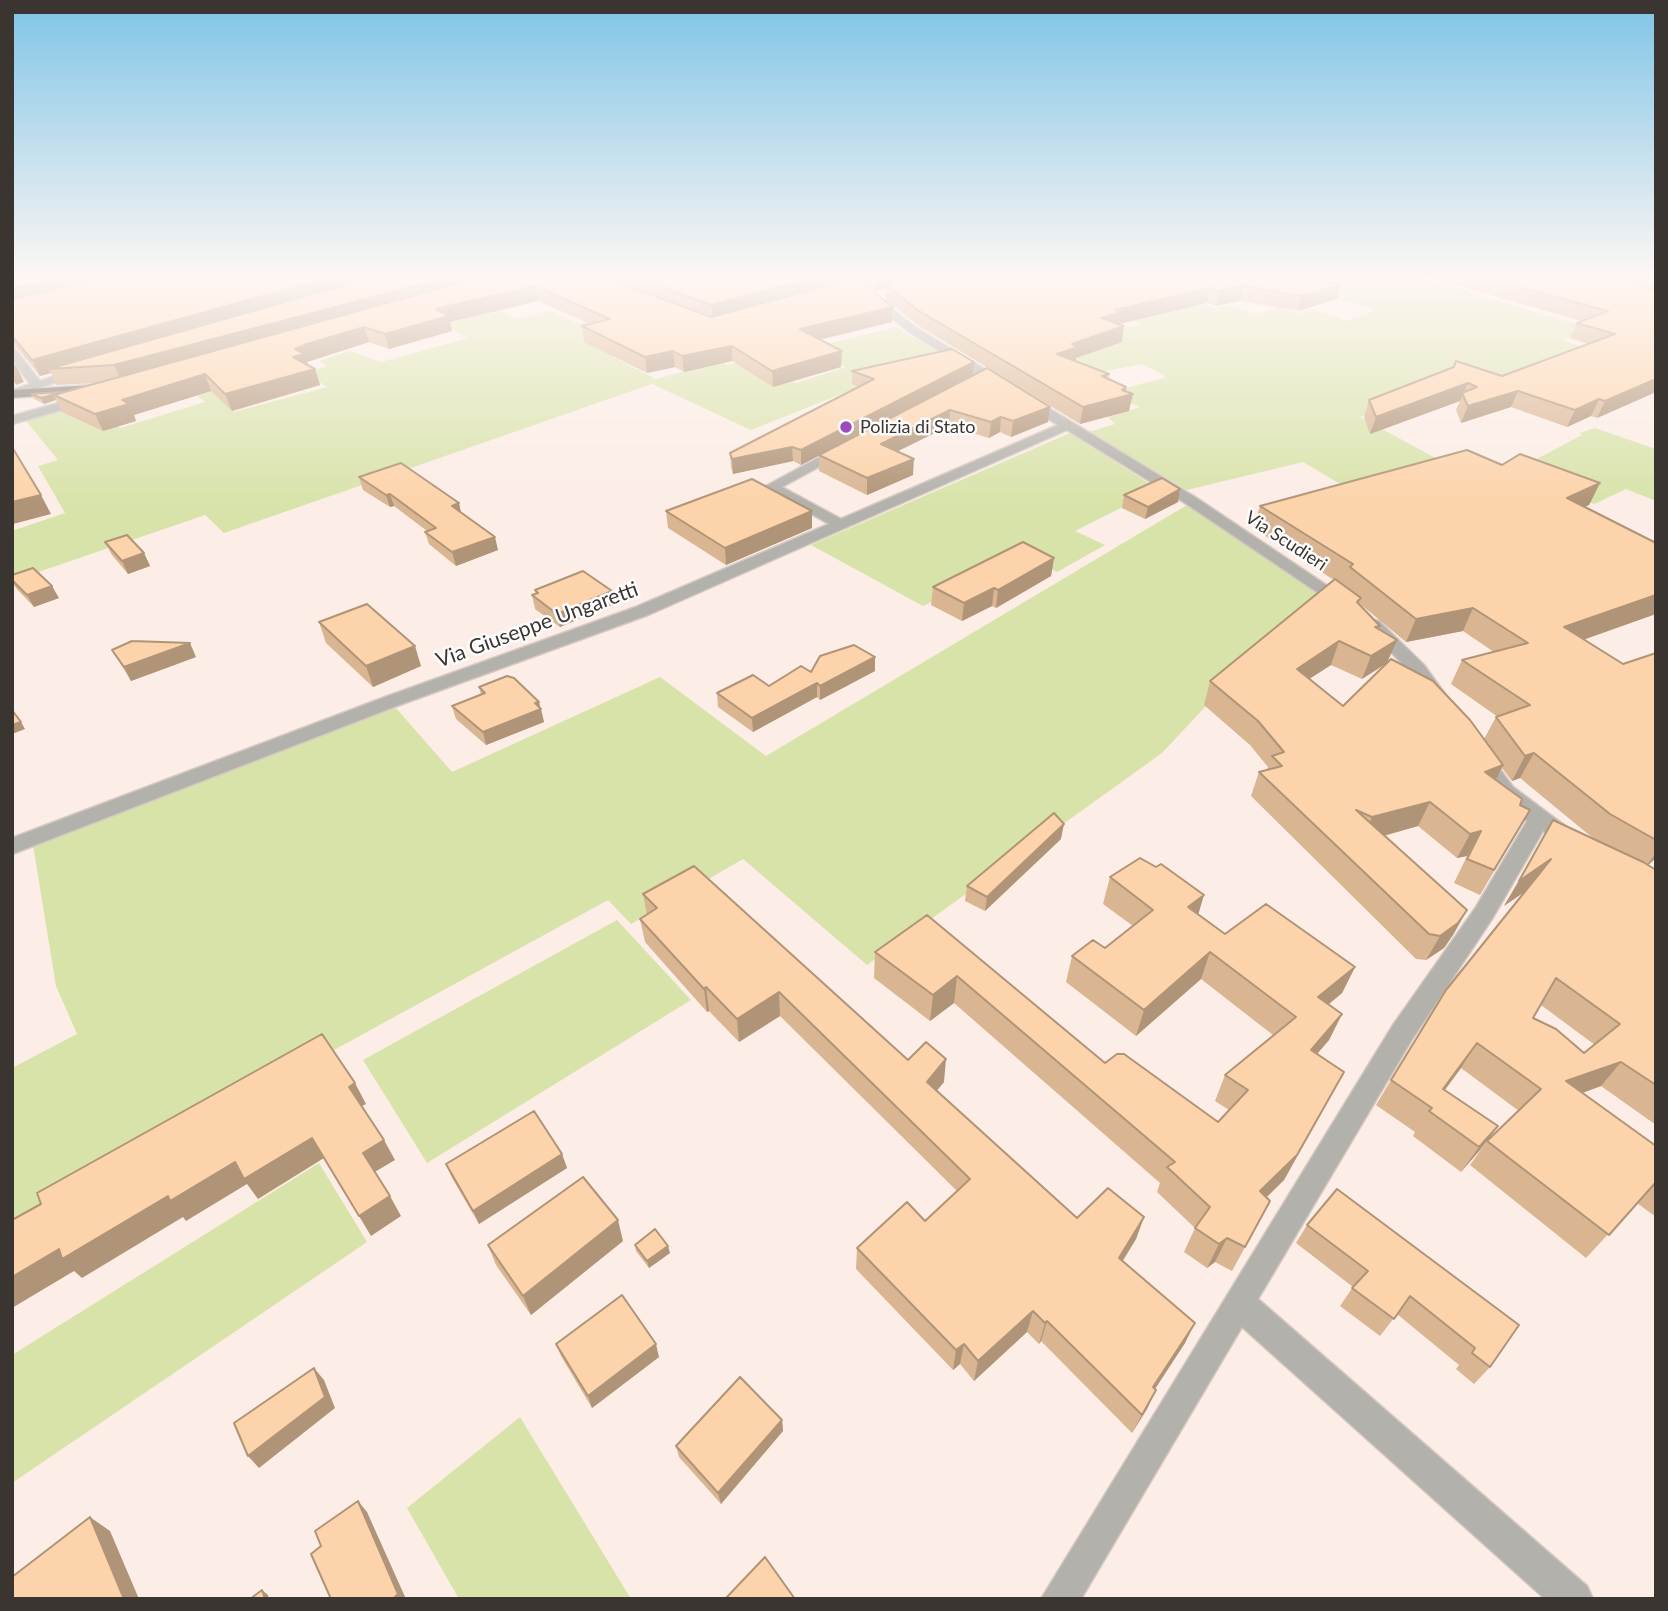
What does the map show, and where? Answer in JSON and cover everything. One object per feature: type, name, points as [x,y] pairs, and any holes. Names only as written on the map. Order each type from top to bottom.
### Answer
[{"type":"main road","points":[[12,394],[121,388]]},
{"type":"street","points":[[14,352],[28,377],[37,384]]},
{"type":"street","name":"Via Scudieri","points":[[944,352],[981,378],[1068,425],[1343,601],[1388,637],[1418,669],[1450,714]]},
{"type":"street","points":[[12,394],[90,368]]},
{"type":"street","points":[[12,420],[121,388]]},
{"type":"street","name":"Via Giuseppe Ungaretti","points":[[12,846],[383,705],[630,616],[838,523],[1068,425]]},
{"type":"street","points":[[838,523],[771,487],[855,443]]},
{"type":"street","points":[[1474,747],[1506,792],[1539,819],[1586,847]]},
{"type":"street","points":[[1060,1599],[1402,1033],[1484,913],[1539,819]]},
{"type":"street","points":[[1239,1303],[1574,1599]]},
{"type":"green space","points":[[353,352],[381,362],[417,352],[623,352],[611,356],[656,379],[721,361],[727,365],[747,360],[796,383],[846,367],[815,352],[941,354],[751,430],[652,384],[224,533],[205,515],[12,581],[12,531],[65,513],[38,466],[58,460],[26,421],[86,404],[120,428],[205,402],[196,395],[215,389],[234,412],[327,387],[306,373],[328,366],[319,361]]},
{"type":"green space","points":[[1080,352],[1573,352],[1491,384],[1467,376],[1360,417],[1456,469],[1362,497],[1303,462],[1187,490],[1089,432],[1115,424],[1108,417],[1140,407],[1107,393],[1167,377],[1142,364],[1090,374],[1071,368],[1084,363],[1073,358]]},
{"type":"green space","points":[[1595,428],[1656,449],[1656,501],[1626,489],[1594,504],[1514,471],[1582,435],[1579,433]]},
{"type":"green space","points":[[1070,433],[1158,489],[1075,531],[1105,545],[1057,572],[1023,556],[923,606],[811,545]]},
{"type":"green space","points":[[1187,505],[1330,601],[1206,706],[1162,753],[867,965],[743,859],[631,924],[608,900],[334,1050],[12,1237],[12,1068],[77,1034],[56,986],[33,845],[396,708],[452,772],[660,677],[766,756]]},
{"type":"green space","points":[[617,920],[691,1000],[427,1163],[363,1060]]},
{"type":"green space","points":[[319,1163],[367,1242],[12,1483],[12,1355]]},
{"type":"green space","points":[[520,1417],[631,1599],[459,1599],[407,1508]]},
{"type":"building","points":[[25,352],[60,352],[32,360]]},
{"type":"building","points":[[107,352],[163,352],[114,365],[48,369]]},
{"type":"building","points":[[209,352],[301,352],[304,354],[293,357],[315,369],[225,394],[205,374],[122,400],[129,404],[95,414],[54,395]]},
{"type":"building","points":[[635,352],[667,352],[645,357]]},
{"type":"building","points":[[675,352],[701,352],[682,356]]},
{"type":"building","points":[[742,352],[838,352],[772,371]]},
{"type":"building","points":[[938,352],[957,352],[974,362],[801,450],[792,447],[732,459],[730,453],[874,379],[852,371]]},
{"type":"building","points":[[989,352],[1062,352],[1057,354],[1109,374],[1102,376],[1126,387],[1122,390],[1133,394],[1083,407]]},
{"type":"building","points":[[1566,352],[1656,352],[1656,379],[1605,401],[1599,399],[1575,410],[1518,391],[1468,406],[1462,393],[1477,387],[1468,383],[1376,417],[1369,400],[1454,367],[1456,361],[1502,376]]},
{"type":"building","points":[[987,368],[1050,407],[1013,421],[1001,417],[991,422],[950,410],[881,444],[914,459],[867,478],[819,455]]},
{"type":"building","points":[[62,392],[41,398],[31,394]]},
{"type":"building","points":[[12,447],[41,495],[12,502]]},
{"type":"building","points":[[1467,450],[1502,465],[1520,454],[1600,483],[1567,498],[1656,543],[1656,595],[1564,627],[1623,664],[1656,653],[1656,840],[1610,814],[1534,753],[1525,756],[1496,717],[1530,705],[1462,660],[1528,643],[1473,608],[1416,619],[1350,567],[1353,564],[1260,506]]},
{"type":"building","points":[[401,463],[459,503],[452,506],[495,537],[452,552],[425,532],[436,528],[390,494],[386,495],[359,477]]},
{"type":"building","points":[[1162,478],[1180,489],[1148,507],[1124,495]]},
{"type":"building","points":[[752,479],[812,511],[725,548],[666,511]]},
{"type":"building","points":[[127,535],[144,553],[122,561],[105,542]]},
{"type":"building","points":[[1023,542],[1054,558],[998,590],[994,588],[964,603],[933,587]]},
{"type":"building","points":[[33,568],[52,586],[27,595],[12,580],[12,575]]},
{"type":"building","points":[[583,571],[612,591],[557,614],[532,595],[538,593],[535,590]]},
{"type":"building","points":[[1335,579],[1361,598],[1357,602],[1380,626],[1375,627],[1397,640],[1371,656],[1339,641],[1297,669],[1343,706],[1391,659],[1433,681],[1470,720],[1503,765],[1485,772],[1522,799],[1520,805],[1530,810],[1494,870],[1467,859],[1481,831],[1470,834],[1430,802],[1372,817],[1356,810],[1467,910],[1458,923],[1440,936],[1429,934],[1259,772],[1282,766],[1272,756],[1284,752],[1258,721],[1210,681]]},
{"type":"building","points":[[367,604],[415,646],[366,666],[319,622]]},
{"type":"building","points":[[132,641],[190,643],[124,667],[112,650]]},
{"type":"building","points":[[854,645],[875,657],[820,686],[817,683],[752,718],[717,693],[753,675],[769,686],[801,666],[811,672],[820,656]]},
{"type":"building","points":[[507,676],[514,678],[539,702],[535,703],[541,709],[483,732],[452,706],[485,693],[479,687]]},
{"type":"building","points":[[12,710],[21,722],[12,725]]},
{"type":"building","points":[[1054,813],[1064,824],[987,897],[967,886]]},
{"type":"building","points":[[1553,820],[1656,870],[1656,1085],[1621,1062],[1566,1081],[1656,1146],[1656,1182],[1609,1235],[1487,1141],[1541,1089],[1477,1043],[1443,1089],[1498,1126],[1479,1147],[1429,1111],[1432,1108],[1391,1080],[1446,990],[1551,859],[1519,881]],"holes":[[[1556,978],[1620,1024],[1584,1053],[1556,1029],[1533,1018]]]},
{"type":"building","points":[[1140,858],[1156,867],[1161,864],[1204,895],[1188,907],[1225,934],[1266,904],[1355,967],[1318,997],[1342,1014],[1311,1050],[1344,1072],[1297,1155],[1260,1191],[1270,1201],[1245,1247],[1227,1238],[1219,1244],[1195,1228],[1210,1207],[1167,1167],[1175,1162],[957,976],[933,995],[875,952],[927,915],[1105,1063],[1117,1054],[1124,1054],[1218,1122],[1248,1090],[1225,1075],[1296,1017],[1210,952],[1144,1010],[1072,956],[1093,940],[1105,948],[1153,910],[1110,877]]},
{"type":"building","points":[[694,866],[908,1060],[926,1042],[946,1059],[927,1082],[1077,1218],[1108,1188],[1144,1217],[1119,1258],[1195,1323],[1153,1387],[1156,1390],[1142,1415],[1047,1321],[1045,1323],[1033,1311],[978,1361],[964,1344],[956,1350],[857,1248],[907,1202],[925,1221],[970,1179],[779,992],[737,1019],[706,987],[704,989],[640,919],[657,908],[643,894]]},
{"type":"building","points":[[322,1034],[355,1083],[349,1087],[384,1140],[363,1153],[390,1196],[359,1216],[312,1138],[244,1179],[235,1162],[170,1201],[168,1196],[62,1259],[59,1249],[12,1277],[12,1220],[41,1204],[37,1193]]},
{"type":"building","points":[[534,1111],[562,1154],[473,1211],[446,1164]]},
{"type":"building","points":[[583,1177],[618,1220],[523,1296],[488,1245]]},
{"type":"building","points":[[1337,1189],[1519,1325],[1490,1367],[1472,1353],[1475,1348],[1410,1296],[1394,1319],[1352,1288],[1368,1271],[1307,1225]]},
{"type":"building","points":[[655,1229],[668,1246],[647,1261],[635,1245]]},
{"type":"building","points":[[622,1295],[656,1344],[588,1396],[556,1344]]},
{"type":"building","points":[[314,1368],[325,1397],[248,1456],[234,1423]]},
{"type":"building","points":[[740,1377],[782,1420],[718,1493],[676,1446]]},
{"type":"building","points":[[358,1501],[398,1594],[393,1599],[331,1599],[311,1554],[321,1546],[315,1531]]},
{"type":"building","points":[[90,1517],[124,1599],[12,1599],[12,1577]]},
{"type":"building","points":[[765,1557],[795,1599],[727,1599],[726,1598]]},
{"type":"building","points":[[262,1590],[265,1599],[250,1599]]},
{"type":"place","name":"Polizia di Stato","points":[[846,427]]}]
